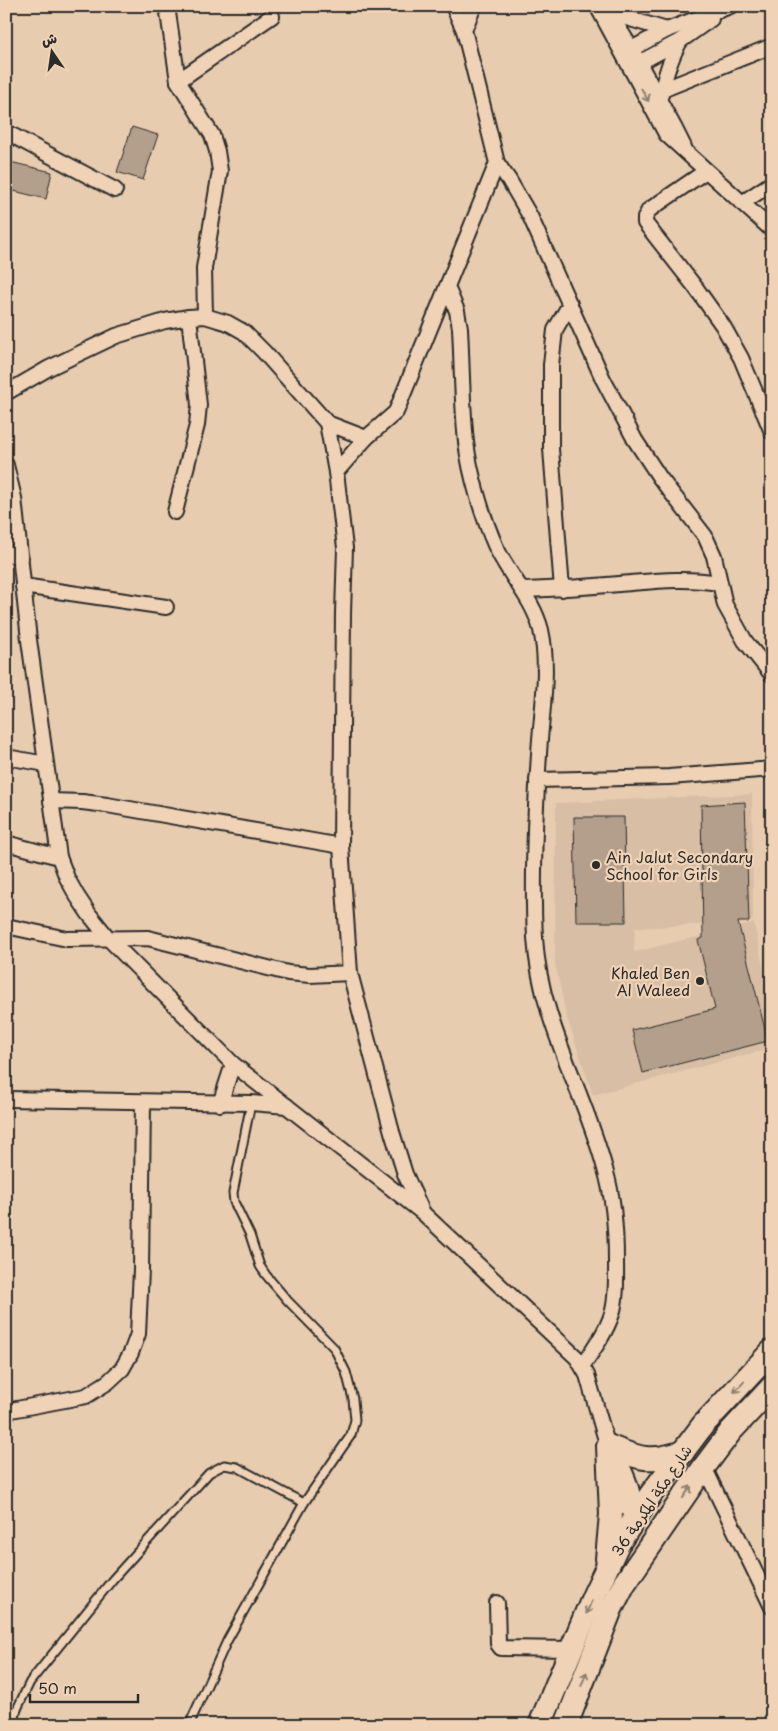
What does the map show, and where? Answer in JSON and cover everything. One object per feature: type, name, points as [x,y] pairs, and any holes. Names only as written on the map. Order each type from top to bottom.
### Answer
[{"type":"main road","name":"شارع مكة المكرمة 36","points":[[540,1725],[606,1567],[618,1544],[703,1425],[772,1351]]},
{"type":"main road","name":"شارع مكة المكرمة 36","points":[[566,1725],[611,1609],[624,1584],[730,1431],[772,1387]]},
{"type":"main road","points":[[606,1567],[610,1514],[608,1446],[636,1458],[668,1457],[683,1452]]},
{"type":"main road","points":[[611,1609],[608,1596],[610,1585],[634,1541],[636,1530],[635,1518],[643,1520],[658,1519],[672,1514]]},
{"type":"street","points":[[167,6],[178,81],[212,135],[219,164],[218,188],[204,268],[205,316]]},
{"type":"street","points":[[453,6],[464,30],[497,162],[530,216],[603,379],[635,440],[708,541],[714,556],[719,583],[726,605],[734,622],[745,641],[772,675]]},
{"type":"street","points":[[464,30],[474,6]]},
{"type":"street","points":[[597,6],[634,65],[666,134],[772,230]]},
{"type":"street","points":[[626,51],[667,30],[727,8]]},
{"type":"street","points":[[634,65],[680,41],[727,8]]},
{"type":"street","points":[[608,10],[626,51]]},
{"type":"street","points":[[608,10],[667,30]]},
{"type":"street","points":[[178,81],[272,16]]},
{"type":"street","points":[[661,95],[672,56],[680,41]]},
{"type":"street","points":[[661,95],[772,46]]},
{"type":"street","points":[[634,65],[661,95],[687,154]]},
{"type":"street","points":[[6,132],[115,190]]},
{"type":"street","points":[[336,472],[366,438],[396,412],[497,162]]},
{"type":"street","points":[[706,171],[649,210],[645,223],[723,326],[741,358],[772,432]]},
{"type":"street","points":[[742,203],[772,183]]},
{"type":"street","points":[[447,287],[457,311],[460,328],[466,442],[472,478],[495,544],[507,568],[524,590],[534,611],[540,630],[545,667],[534,821],[535,928],[539,971],[551,1021],[606,1171],[616,1237],[616,1276],[612,1312],[600,1340],[583,1365]]},
{"type":"street","points":[[562,589],[552,450],[551,365],[555,330],[570,304]]},
{"type":"street","points":[[6,393],[49,368],[116,336],[157,323],[205,316],[228,323],[244,332],[326,422],[366,438]]},
{"type":"street","points":[[175,512],[197,425],[199,405],[189,317]]},
{"type":"street","points":[[326,422],[336,472],[345,548],[342,846],[350,973],[392,1132],[405,1174],[423,1213]]},
{"type":"street","points":[[6,464],[14,498],[23,586],[59,857],[67,878],[77,896],[109,939],[233,1064],[423,1213],[577,1358],[583,1365],[587,1375],[608,1446],[614,1478],[626,1506],[635,1518]]},
{"type":"street","points":[[6,553],[21,558]]},
{"type":"street","points":[[524,590],[696,579],[719,583]]},
{"type":"street","points":[[23,586],[166,607]]},
{"type":"street","points":[[6,757],[46,764]]},
{"type":"street","points":[[537,780],[669,777],[772,769]]},
{"type":"street","points":[[51,801],[107,805],[342,846]]},
{"type":"street","points":[[6,843],[59,857]]},
{"type":"street","points":[[6,926],[67,939],[148,938],[288,973],[310,975],[350,973]]},
{"type":"street","points":[[220,1104],[233,1064]]},
{"type":"street","points":[[6,1099],[220,1104],[251,1103],[287,1106]]},
{"type":"street","points":[[6,1411],[86,1396],[108,1382],[122,1368],[131,1353],[138,1334],[141,1270],[143,1102]]},
{"type":"street","points":[[704,1467],[770,1598]]},
{"type":"street","points":[[497,1603],[498,1644],[501,1648],[571,1650]]},
{"type":"lane","points":[[189,1725],[227,1640],[304,1503],[351,1436],[355,1420],[353,1399],[346,1372],[334,1348],[274,1286],[263,1270],[250,1235],[234,1202],[234,1193],[251,1103]]},
{"type":"lane","points":[[19,1725],[15,1716],[30,1682],[114,1579],[209,1473],[224,1465],[237,1467],[304,1503]]},
{"type":"shaded area","points":[[752,794],[753,920],[749,922],[635,928],[634,952],[754,923],[772,1010],[772,1048],[593,1095],[566,1015],[555,963],[556,803]]},
{"type":"building","points":[[132,127],[158,135],[143,180],[117,172]]},
{"type":"building","points":[[6,161],[52,172],[46,199],[6,189]]},
{"type":"building","name":"Khaled Ben Al Waleed","points":[[745,802],[749,922],[738,922],[768,1041],[643,1073],[632,1030],[715,1009],[698,940],[703,938],[701,805]]},
{"type":"building","name":"Ain Jalut Secondary School for Girls","points":[[574,817],[624,817],[626,922],[576,922]]},
{"type":"place","name":"Ain Jalut Secondary School for Girls","points":[[596,865]]},
{"type":"place","name":"Khaled Ben Al Waleed","points":[[700,981]]}]
